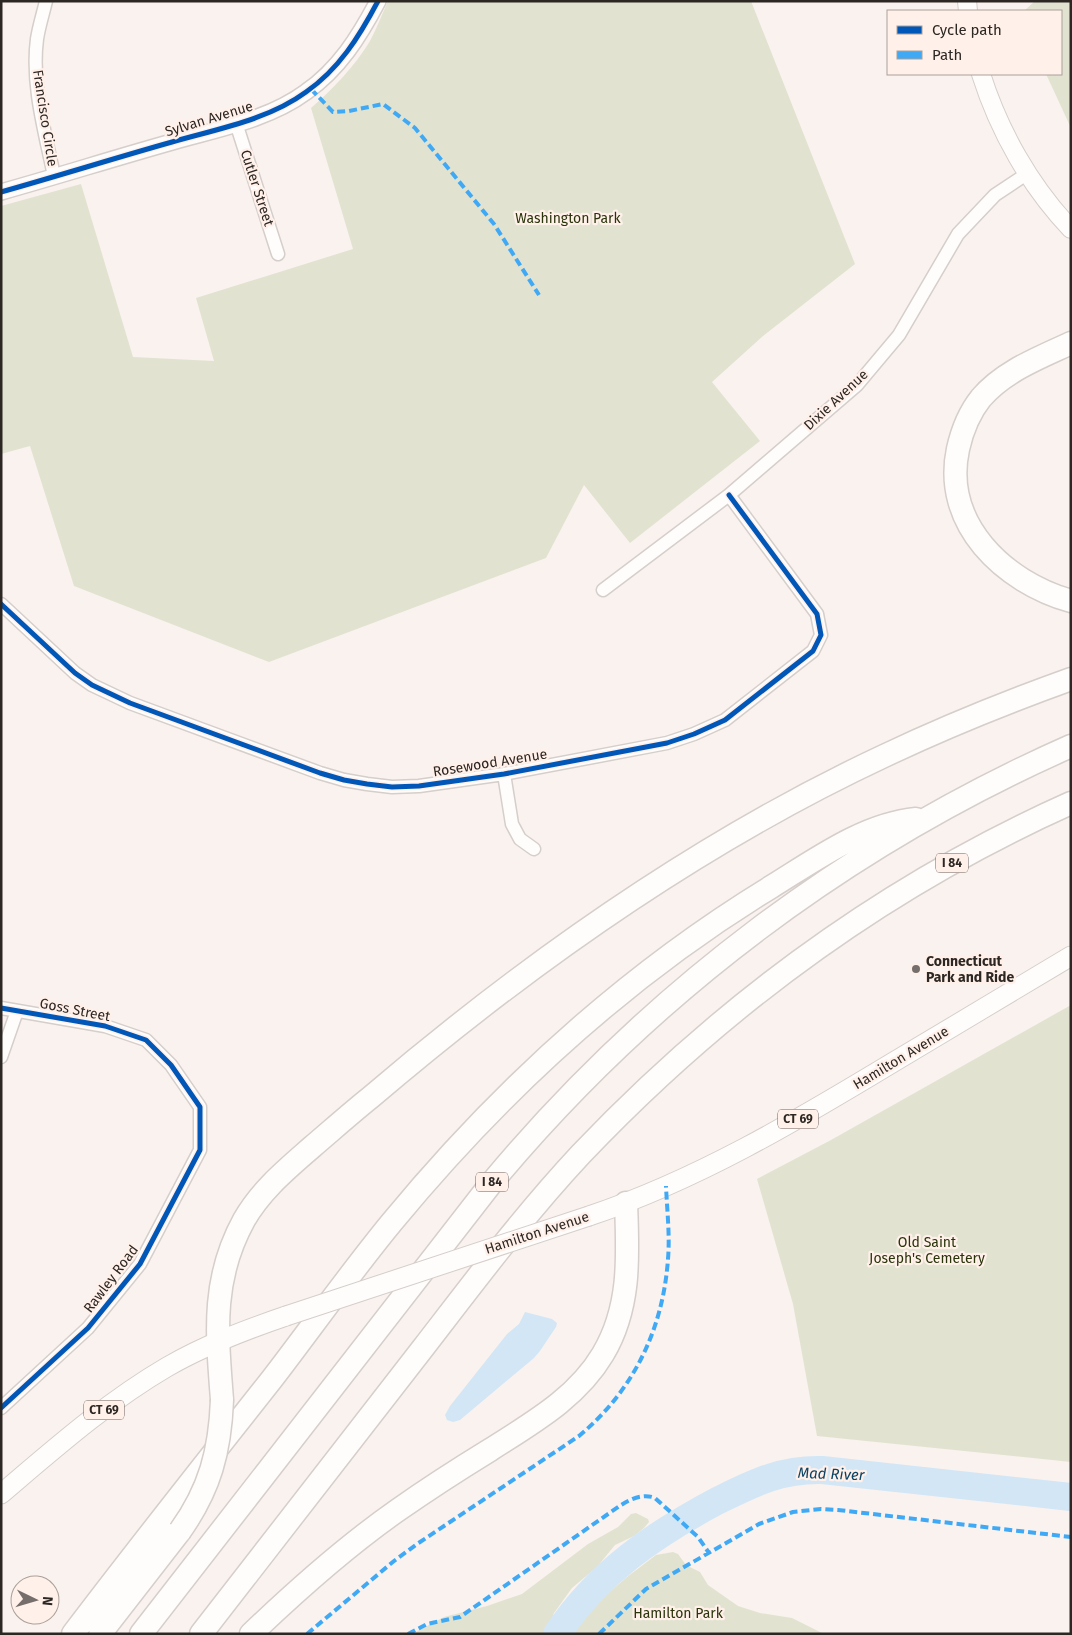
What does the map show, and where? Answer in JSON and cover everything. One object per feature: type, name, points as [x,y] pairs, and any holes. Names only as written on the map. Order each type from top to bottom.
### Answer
[{"type":"highway","points":[[1071,343],[1013,371],[990,389],[981,399],[972,411],[962,433],[956,457],[955,472],[957,491],[964,514],[974,533],[987,551],[1021,579],[1042,590],[1071,601]]},
{"type":"highway","points":[[100,1634],[180,1531],[195,1508],[211,1474],[220,1435],[222,1400],[217,1342],[219,1304],[228,1258],[239,1231],[258,1198],[286,1169],[461,1022],[551,955],[704,853],[850,772],[921,738],[1071,679]]},
{"type":"highway","name":"I 84","points":[[141,1634],[483,1193],[573,1092],[652,1016],[755,930],[837,873],[930,817],[1013,772],[1071,746]]},
{"type":"highway","name":"I 84","points":[[201,1634],[523,1220],[581,1154],[653,1083],[761,990],[869,913],[953,862],[1071,803]]},
{"type":"highway","points":[[73,1634],[390,1224],[447,1158],[521,1082],[628,987],[668,955],[711,925],[798,870],[867,832],[896,821],[930,817]]},
{"type":"highway","points":[[251,1634],[309,1580],[370,1530],[426,1491],[538,1419],[568,1397],[582,1383],[610,1341],[624,1301],[628,1261],[626,1203]]},
{"type":"main road","points":[[982,75],[1004,132],[1028,173],[1049,203],[1071,229]]},
{"type":"main road","name":"Hamilton Avenue","points":[[1,1494],[121,1397],[167,1367],[241,1331],[589,1216],[626,1203],[703,1169],[800,1118],[1071,956]]},
{"type":"street","name":"Francisco Circle","points":[[46,1],[37,39],[36,75],[43,123],[54,176]]},
{"type":"street","name":"Sylvan Avenue","points":[[1,192],[236,123],[284,106],[316,85],[334,69],[349,51],[378,1]]},
{"type":"street","name":"Cutler Street","points":[[236,123],[278,254]]},
{"type":"street","name":"Dixie Avenue","points":[[603,590],[729,495],[857,385],[899,335],[958,234],[995,195],[1028,173]]},
{"type":"street","name":"Rosewood Avenue","points":[[1,604],[75,673],[104,692],[130,704],[320,773],[344,780],[392,787],[419,786],[504,774],[668,743],[694,734],[725,720],[813,651],[822,635],[816,614],[729,495]]},
{"type":"street","points":[[504,774],[512,824],[520,839],[534,849]]},
{"type":"street","name":"Goss Street","points":[[1,1008],[105,1026],[146,1040],[171,1065],[200,1107]]},
{"type":"street","points":[[1,1057],[17,1011]]},
{"type":"street","name":"Rawley Road","points":[[1,1408],[88,1328],[140,1264],[200,1150],[200,1107]]},
{"type":"green space","name":"Washington Park","points":[[388,1],[751,1],[855,264],[763,336],[712,382],[760,441],[630,543],[584,485],[546,558],[269,662],[74,586],[30,446],[1,454],[1,206],[81,184],[133,357],[214,361],[196,298],[353,249],[311,108],[336,85],[357,60],[370,41]]},
{"type":"green space","points":[[1035,1],[1071,1],[1071,128],[1046,75],[1062,75],[1062,10],[1025,10]]},
{"type":"green space","name":"Old Saint Joseph's Cemetery","points":[[1071,1005],[1071,1462],[817,1436],[793,1304],[757,1179],[831,1140]]},
{"type":"green space","points":[[636,1513],[648,1519],[649,1522],[634,1536],[615,1545],[597,1567],[572,1588],[554,1613],[546,1634],[412,1634],[444,1617],[487,1606],[522,1594],[588,1544],[618,1527],[631,1514]]},
{"type":"green space","name":"Hamilton Park","points":[[673,1552],[678,1554],[686,1565],[700,1572],[708,1585],[738,1606],[760,1613],[792,1618],[824,1634],[571,1634],[591,1608],[627,1577],[656,1555]]},
{"type":"water","points":[[525,1312],[552,1319],[557,1323],[540,1351],[460,1420],[453,1422],[447,1420],[445,1415],[450,1406],[507,1334],[519,1324]]},
{"type":"waterway","name":"Mad River","points":[[557,1634],[590,1592],[628,1557],[693,1514],[768,1478],[793,1472],[822,1470],[1071,1497]]},
{"type":"marked path","points":[[311,89],[333,112],[349,111],[383,104],[415,128],[494,224],[539,295]]},
{"type":"marked path","points":[[307,1634],[417,1544],[579,1436],[615,1399],[630,1379],[642,1357],[660,1310],[669,1250],[666,1186]]},
{"type":"marked path","points":[[408,1634],[427,1624],[460,1617],[621,1505],[637,1497],[655,1498],[698,1537],[709,1553]]},
{"type":"marked path","points":[[599,1634],[646,1589],[759,1524],[793,1512],[821,1509],[838,1510],[1071,1537]]},
{"type":"cycle path","points":[[1,192],[242,123],[291,102],[318,83],[338,63],[356,40],[378,1]]},
{"type":"cycle path","points":[[1,604],[75,673],[92,685],[130,703],[320,773],[344,780],[392,787],[419,786],[504,774],[667,743],[694,734],[725,720],[813,651],[821,635],[817,614],[729,495]]},
{"type":"cycle path","points":[[1,1008],[105,1026],[146,1040],[171,1065],[200,1107],[200,1150],[140,1264],[88,1328],[1,1408]]},
{"type":"place","name":"Connecticut Park and Ride","points":[[916,969]]}]
